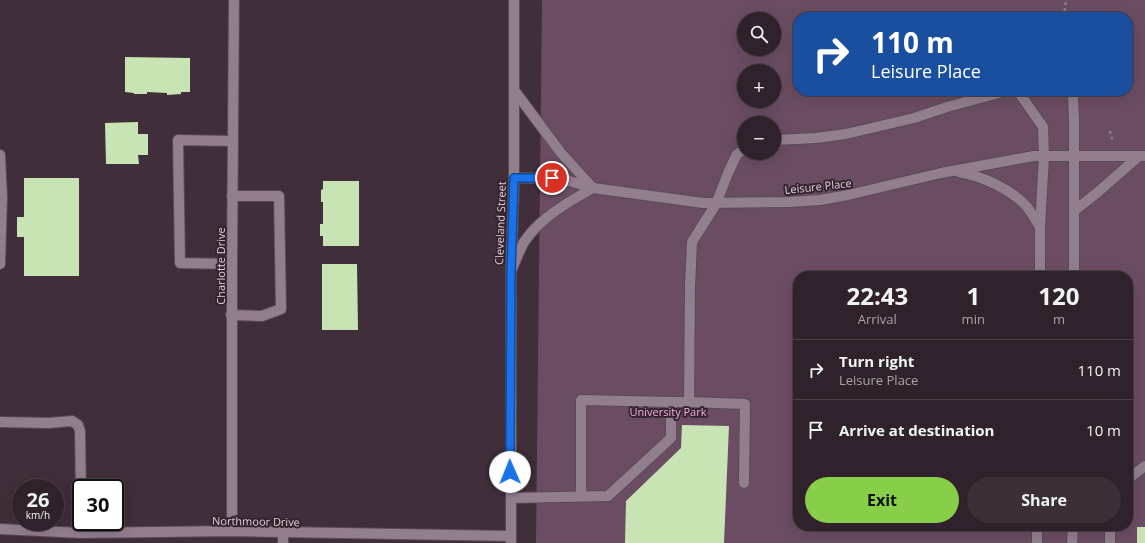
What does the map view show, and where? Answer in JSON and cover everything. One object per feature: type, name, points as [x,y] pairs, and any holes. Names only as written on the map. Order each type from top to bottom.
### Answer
[{"type":"street","name":"Charlotte Drive","points":[[232,531],[231,315],[234,0]]},
{"type":"street","name":"Cleveland Street","points":[[511,540],[511,272],[514,178],[514,0]]},
{"type":"street","points":[[511,272],[524,242],[539,225],[573,199],[593,188],[561,153],[514,90]]},
{"type":"street","points":[[781,140],[816,138],[846,134],[914,118],[988,96]]},
{"type":"street","points":[[1021,96],[1043,127],[1044,156],[1040,227],[1040,271]]},
{"type":"street","points":[[1073,96],[1074,271]]},
{"type":"street","points":[[232,264],[180,263],[178,140],[233,141]]},
{"type":"street","points":[[689,402],[692,242],[716,204],[737,154]]},
{"type":"street","points":[[0,155],[2,197],[0,264]]},
{"type":"street","name":"Leisure Place","points":[[514,178],[559,178],[593,188],[716,204],[820,200],[848,195],[941,173],[1034,156],[1142,156]]},
{"type":"street","points":[[1074,211],[1142,156]]},
{"type":"street","points":[[955,171],[970,174],[995,184],[1028,208],[1040,227]]},
{"type":"street","points":[[231,315],[262,316],[281,309],[279,196],[232,196]]},
{"type":"street","points":[[581,496],[581,400],[745,404],[744,483]]},
{"type":"street","points":[[511,498],[608,496],[671,438],[671,402]]},
{"type":"street","points":[[0,422],[49,423],[72,421],[78,425],[80,431],[81,479]]},
{"type":"street","points":[[1133,476],[1145,466]]},
{"type":"street","name":"Northmoor Drive","points":[[0,529],[81,533],[232,531],[283,538],[511,540]]},
{"type":"street","points":[[1037,531],[1037,543]]},
{"type":"street","points":[[1072,543],[1073,531]]},
{"type":"street","points":[[1110,531],[1110,543]]},
{"type":"path","points":[[1065,12],[1066,0]]},
{"type":"path","points":[[1110,131],[1114,145]]},
{"type":"green space","name":"University Park","points":[[542,0],[1145,0],[1145,543],[536,543]]},
{"type":"building","points":[[125,57],[190,58],[190,92],[167,95],[167,93],[147,92],[147,94],[134,94],[125,92]]},
{"type":"building","points":[[138,122],[138,134],[148,134],[148,155],[138,155],[139,164],[106,164],[105,123]]},
{"type":"building","points":[[24,178],[79,178],[79,276],[24,276],[24,237],[17,237],[17,217],[24,217]]},
{"type":"building","points":[[323,181],[359,181],[359,246],[323,246],[323,236],[320,236],[320,224],[323,224],[323,202],[321,202],[321,190],[323,189]]},
{"type":"building","points":[[322,264],[357,264],[358,330],[322,330]]},
{"type":"building","points":[[682,425],[729,426],[724,543],[625,543],[626,501],[681,448]]},
{"type":"building","points":[[1137,527],[1145,527],[1145,543],[1137,543]]},
{"type":"route","points":[[510,472],[511,272],[514,178],[552,178]]}]
